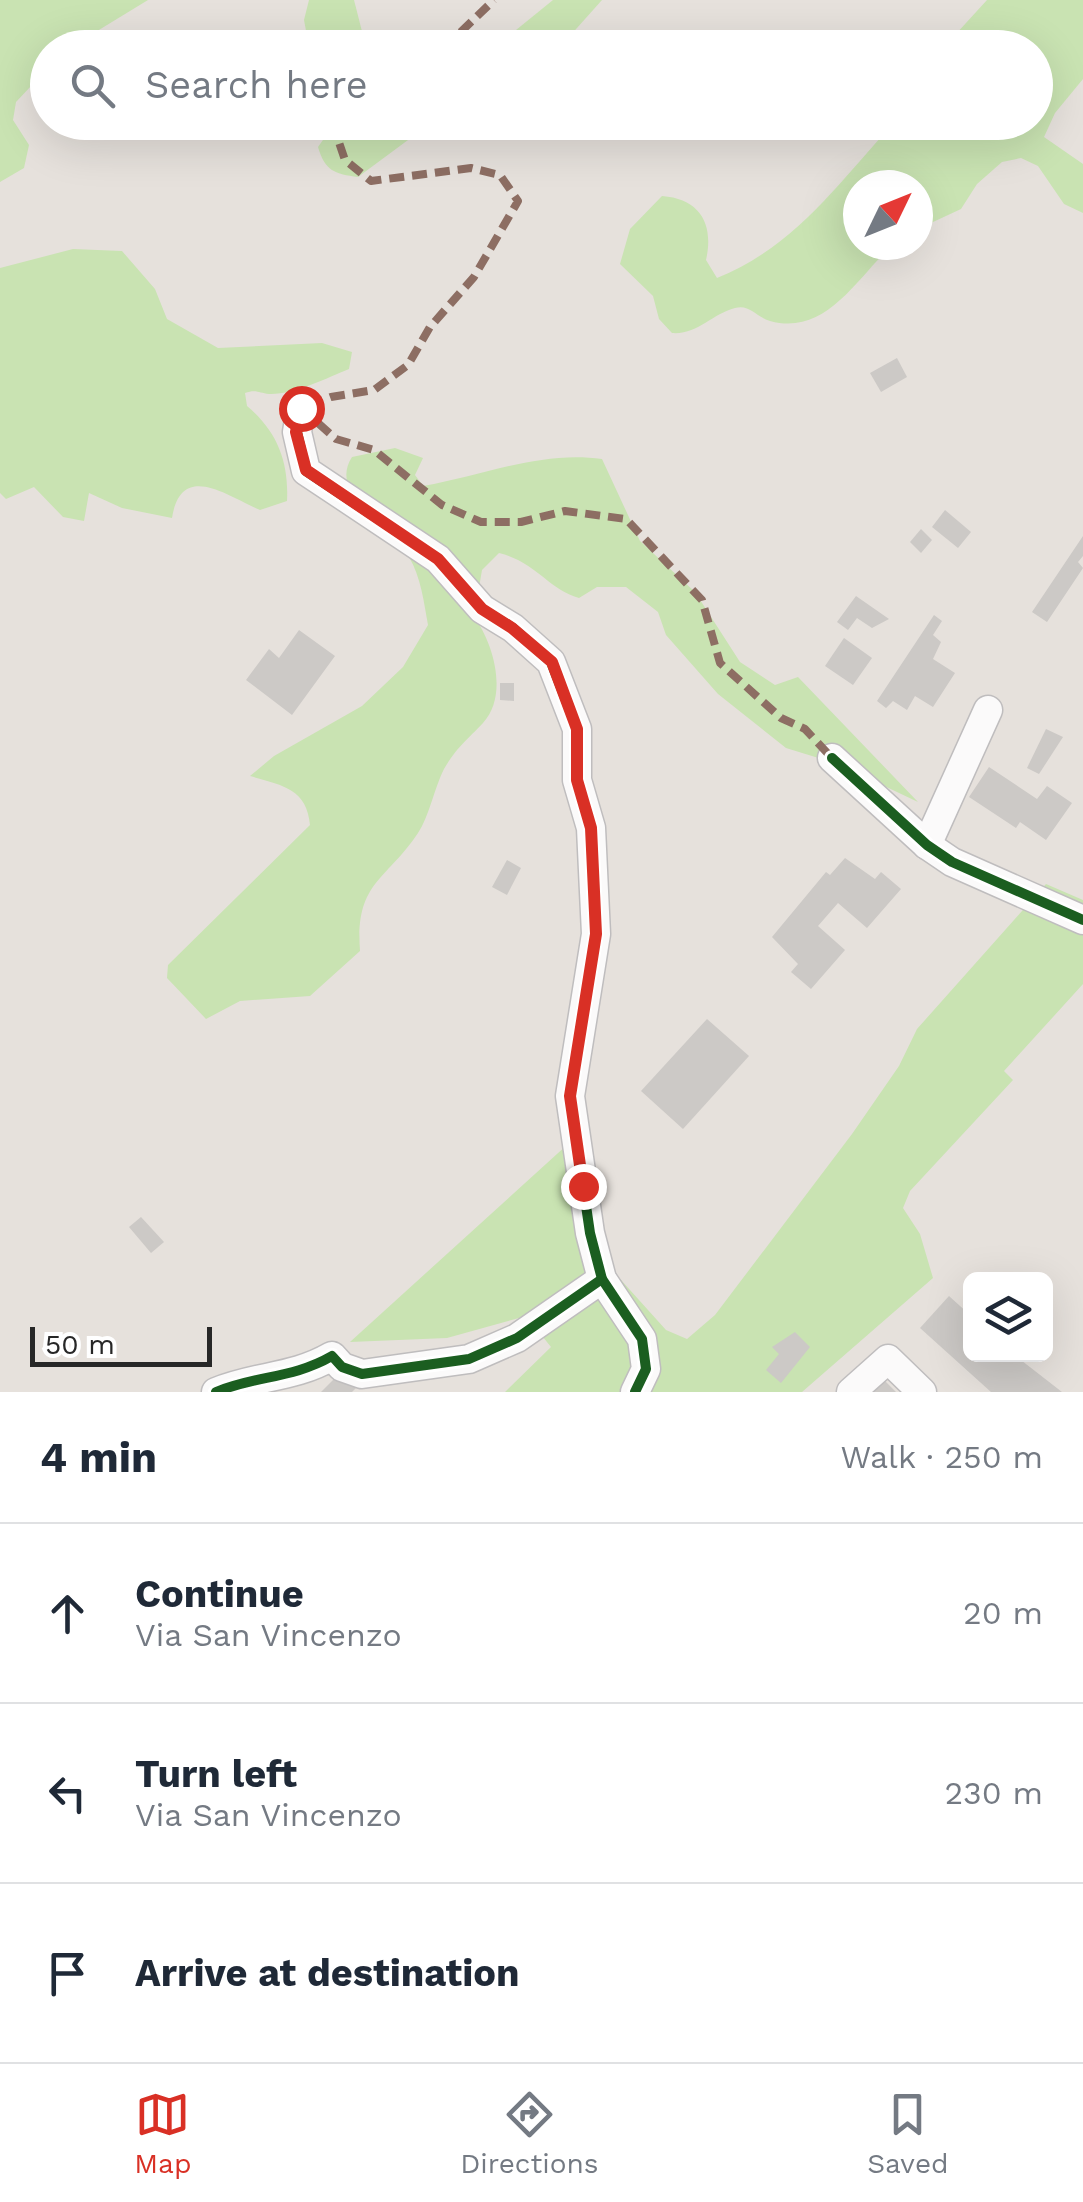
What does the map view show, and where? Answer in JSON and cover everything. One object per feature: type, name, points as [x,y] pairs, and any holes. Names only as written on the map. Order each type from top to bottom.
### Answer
[{"type":"street","points":[[301,408],[296,432],[306,470],[438,559],[482,609],[552,662],[577,729],[577,780],[591,828],[596,934],[570,1096],[590,1233],[602,1278],[642,1339],[646,1369],[636,1392]]},
{"type":"street","points":[[926,845],[988,710]]},
{"type":"street","points":[[832,758],[926,845],[1008,890],[1083,920]]},
{"type":"street","points":[[216,1392],[303,1372],[332,1356],[342,1366],[362,1374],[469,1359],[517,1338],[602,1278]]},
{"type":"street","points":[[852,1392],[888,1359],[922,1392]]},
{"type":"green space","points":[[0,0],[148,0],[99,30],[30,30],[30,87],[16,102],[13,120],[29,145],[24,168],[0,182]]},
{"type":"green space","points":[[309,0],[354,0],[362,30],[306,30]]},
{"type":"green space","points":[[553,0],[602,0],[575,30],[516,30]]},
{"type":"green space","points":[[987,0],[1083,0],[1083,79],[1053,117],[1053,30],[960,30]]},
{"type":"green space","points":[[323,140],[408,140],[358,177],[332,170],[318,147]]},
{"type":"green space","points":[[879,140],[1048,140],[1083,164],[1083,213],[1064,204],[1038,166],[1021,158],[1002,162],[977,184],[961,209],[933,222],[933,170],[852,170]]},
{"type":"green space","points":[[843,180],[843,260],[878,260],[838,302],[807,321],[770,321],[740,307],[697,328],[672,333],[659,319],[653,296],[620,264],[630,229],[662,196],[686,202],[702,216],[708,236],[706,260],[717,278],[770,249]]},
{"type":"green space","points":[[73,249],[122,251],[155,289],[167,319],[218,348],[322,343],[352,352],[349,369],[310,385],[278,394],[245,393],[247,406],[267,426],[279,449],[286,474],[287,501],[260,510],[220,491],[195,486],[177,501],[172,518],[122,508],[89,493],[84,521],[63,517],[34,487],[6,499],[0,493],[0,268]]},
{"type":"green space","points":[[395,448],[423,458],[415,475],[423,486],[534,461],[602,459],[640,541],[695,592],[740,662],[775,685],[798,677],[918,802],[838,764],[786,748],[718,694],[666,635],[658,612],[626,587],[597,587],[579,598],[523,563],[499,553],[482,570],[474,617],[487,640],[495,669],[497,684],[491,711],[449,761],[418,833],[368,896],[362,910],[360,951],[310,996],[240,1001],[206,1019],[167,978],[168,965],[310,825],[298,796],[282,786],[250,776],[274,756],[362,706],[403,667],[428,625],[409,557],[365,510],[348,485],[352,457]]},
{"type":"green space","points":[[1046,884],[1083,900],[1083,984],[1004,1071],[1013,1080],[910,1191],[903,1208],[920,1234],[933,1278],[802,1392],[505,1392],[551,1347],[526,1316],[447,1338],[350,1342],[568,1144],[603,1260],[666,1330],[687,1339],[715,1315],[852,1134],[899,1066],[917,1029]]},
{"type":"building","points":[[897,358],[907,377],[881,392],[870,373]]},
{"type":"building","points":[[945,510],[971,532],[958,548],[932,527]]},
{"type":"building","points":[[921,529],[932,540],[921,553],[910,542]]},
{"type":"building","points":[[1083,536],[1083,556],[1078,562],[1083,568],[1047,622],[1032,612]]},
{"type":"building","points":[[856,596],[889,619],[872,628],[857,618],[848,630],[837,622]]},
{"type":"building","points":[[934,615],[942,621],[933,635],[941,642],[933,659],[955,673],[933,707],[915,696],[907,710],[893,701],[886,708],[877,701]]},
{"type":"building","points":[[299,630],[335,656],[292,715],[246,680],[269,649],[279,658]]},
{"type":"building","points":[[844,638],[872,658],[853,685],[825,666]]},
{"type":"building","points":[[500,683],[514,683],[514,701],[500,700]]},
{"type":"building","points":[[1046,729],[1063,737],[1039,774],[1027,768]]},
{"type":"building","points":[[989,767],[1037,799],[1047,786],[1072,803],[1046,840],[1020,822],[1016,828],[969,797]]},
{"type":"building","points":[[845,858],[875,879],[881,872],[901,889],[867,928],[838,903],[818,926],[845,950],[811,989],[791,972],[798,964],[772,937],[826,872],[830,875]]},
{"type":"building","points":[[507,860],[521,868],[507,895],[492,887]]},
{"type":"building","points":[[707,1019],[749,1056],[683,1129],[641,1091]]},
{"type":"building","points":[[141,1217],[164,1242],[151,1253],[129,1227]]},
{"type":"building","points":[[949,1296],[963,1309],[963,1362],[1023,1362],[1062,1392],[991,1392],[920,1328]]},
{"type":"building","points":[[795,1332],[810,1347],[781,1383],[766,1370],[779,1354],[772,1347]]},
{"type":"building","points":[[872,1368],[896,1392],[848,1392]]},
{"type":"building","points":[[344,1369],[359,1385],[352,1392],[321,1392]]},
{"type":"marked path","points":[[463,30],[494,0]]},
{"type":"marked path","points":[[338,140],[345,160],[371,181],[471,168],[500,175],[518,201],[474,277],[430,327],[408,365],[374,390],[331,397],[301,408],[336,439],[374,450],[442,505],[481,522],[521,522],[565,511],[626,519],[702,600],[720,663],[781,718],[805,729],[832,758]]},
{"type":"cycle path","points":[[301,408],[297,432],[306,471],[438,559],[482,609],[513,628],[551,662],[577,729],[577,780],[591,828],[596,934],[570,1096],[590,1233],[602,1279],[642,1339],[646,1369],[635,1392]]},
{"type":"cycle path","points":[[832,758],[927,845],[952,862],[1083,920]]},
{"type":"cycle path","points":[[216,1392],[303,1369],[332,1356],[342,1367],[362,1374],[469,1359],[517,1338],[602,1279]]},
{"type":"route","points":[[301,408],[296,432],[306,470],[438,559],[482,609],[552,662],[577,729],[577,780],[591,828],[596,934],[570,1096],[583,1186]]}]
